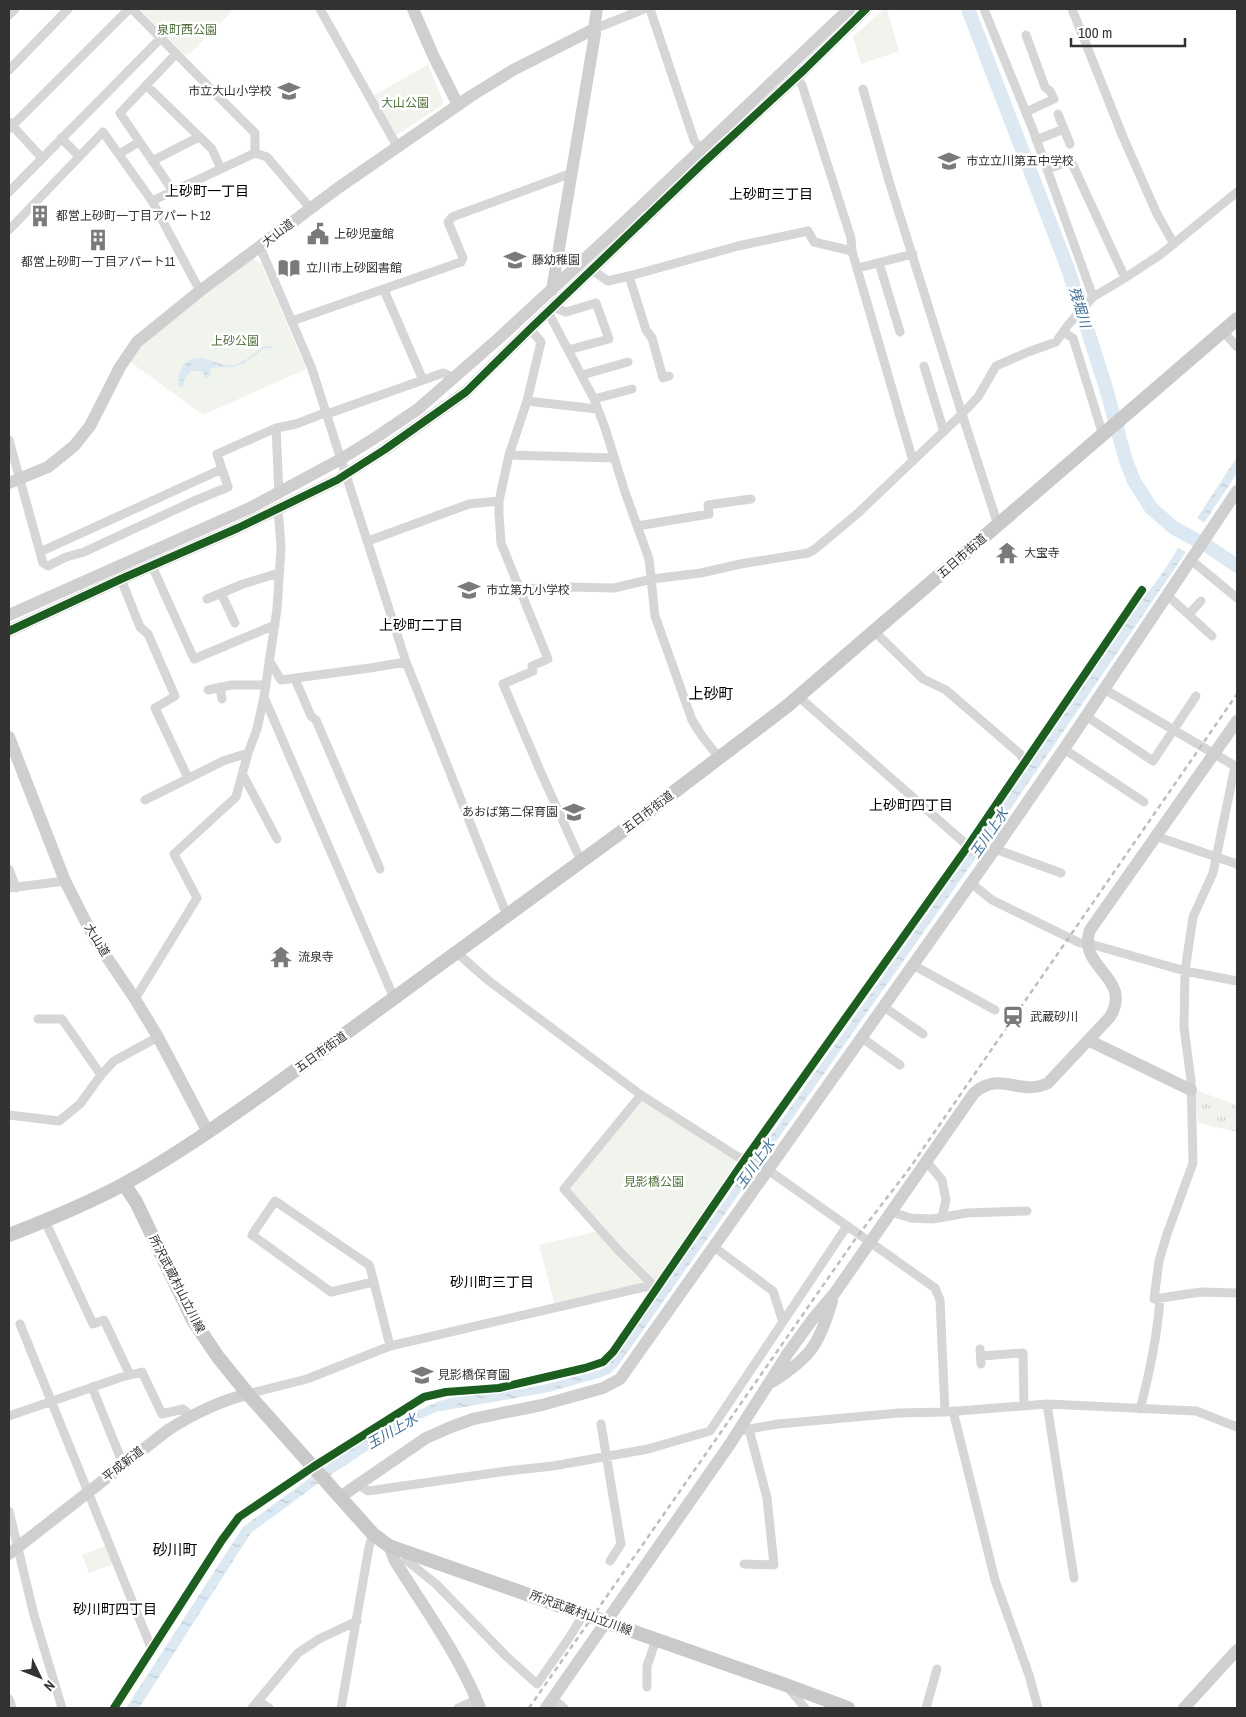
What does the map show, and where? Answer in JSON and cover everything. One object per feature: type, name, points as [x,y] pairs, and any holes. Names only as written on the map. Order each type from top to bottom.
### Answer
[{"type":"main road","name":"五日市街道","points":[[11,1233],[45,1221],[124,1184],[208,1132],[271,1088],[720,759],[785,702],[799,697],[1237,319]]},
{"type":"main road","name":"所沢武蔵村山立川線","points":[[124,1184],[136,1202],[193,1320],[218,1357],[248,1394],[373,1534],[389,1546],[786,1684],[848,1708]]},
{"type":"street","points":[[9,15],[15,9]]},
{"type":"street","points":[[9,70],[68,9]]},
{"type":"street","points":[[42,158],[10,126],[130,9],[183,59],[189,68],[254,133],[255,153]]},
{"type":"street","points":[[320,9],[397,146]]},
{"type":"street","points":[[413,9],[458,105]]},
{"type":"street","points":[[597,9],[595,34],[551,310],[568,350],[594,399],[649,559],[654,616],[692,720],[720,759]]},
{"type":"street","points":[[594,30],[644,9]]},
{"type":"street","points":[[650,9],[694,140],[701,150]]},
{"type":"street","points":[[9,615],[220,523],[279,494],[341,459],[418,409],[553,289],[849,9]]},
{"type":"street","points":[[9,631],[277,510],[347,474],[466,392],[866,9]]},
{"type":"street","points":[[984,9],[1026,112],[1091,299]]},
{"type":"street","points":[[1072,9],[1123,137],[1157,214],[1174,244]]},
{"type":"street","name":"大山道","points":[[14,481],[48,467],[74,446],[90,426],[120,367],[137,342],[200,292],[310,209],[397,146],[458,105],[513,70],[594,30]]},
{"type":"street","points":[[1026,35],[1045,87],[1050,91],[1054,99],[1026,112]]},
{"type":"street","points":[[9,192],[161,38]]},
{"type":"street","points":[[800,56],[797,63],[802,85],[852,238],[852,251],[913,461]]},
{"type":"street","points":[[172,58],[120,113],[173,192]]},
{"type":"street","points":[[146,85],[212,149],[222,168]]},
{"type":"street","points":[[863,89],[962,414],[998,525]]},
{"type":"street","points":[[1058,114],[1070,144]]},
{"type":"street","points":[[1036,140],[1064,129]]},
{"type":"street","points":[[9,230],[103,132],[152,201],[200,292]]},
{"type":"street","points":[[152,161],[199,137]]},
{"type":"street","points":[[61,138],[79,156]]},
{"type":"street","points":[[119,154],[140,142]]},
{"type":"street","points":[[152,201],[255,153],[267,157],[310,209]]},
{"type":"street","points":[[1047,170],[1071,161],[1125,278]]},
{"type":"street","points":[[292,321],[461,262],[463,258],[448,222],[452,217],[572,173]]},
{"type":"street","points":[[519,589],[614,588],[652,579],[701,574],[815,549],[857,514],[962,414],[978,397],[996,366],[1056,342],[1091,299],[1174,244],[1237,192]]},
{"type":"street","points":[[592,270],[608,281],[738,246],[808,231],[814,242],[852,251]]},
{"type":"street","points":[[260,247],[312,369],[406,662],[509,914]]},
{"type":"street","points":[[858,268],[913,254]]},
{"type":"street","points":[[878,263],[900,332]]},
{"type":"street","points":[[629,276],[646,330],[652,338],[663,378],[669,376]]},
{"type":"street","points":[[384,290],[423,380]]},
{"type":"street","points":[[551,310],[566,312],[596,303],[609,339],[568,350]]},
{"type":"street","points":[[895,315],[904,312]]},
{"type":"street","points":[[530,329],[541,342],[527,401],[509,455],[499,501],[501,543],[548,659],[532,666],[534,671],[503,684],[581,861]]},
{"type":"street","points":[[1223,331],[1237,347]]},
{"type":"street","points":[[1063,332],[1073,338],[1106,433]]},
{"type":"street","points":[[582,375],[628,362]]},
{"type":"street","points":[[924,366],[944,432]]},
{"type":"street","points":[[9,440],[14,481],[43,563],[48,566],[66,557],[84,552],[194,500],[228,487],[217,454],[276,428],[296,424],[443,373],[454,378]]},
{"type":"street","points":[[594,399],[632,389]]},
{"type":"street","points":[[527,401],[597,409]]},
{"type":"street","points":[[276,428],[279,494]]},
{"type":"street","points":[[509,455],[614,458]]},
{"type":"street","points":[[40,552],[222,469]]},
{"type":"street","points":[[337,1494],[359,1484],[426,1438],[458,1424],[473,1419],[542,1405],[603,1388],[620,1378],[714,1247],[766,1170],[914,965],[971,883],[985,859],[995,849],[1237,491]]},
{"type":"street","points":[[637,526],[709,514],[708,505],[751,499]]},
{"type":"street","points":[[368,541],[469,504],[499,501]]},
{"type":"street","points":[[135,999],[197,898],[174,854],[236,797],[248,753],[257,729],[270,660],[280,573],[280,530],[277,510]]},
{"type":"street","points":[[1193,556],[1237,598]]},
{"type":"street","points":[[152,566],[194,659],[274,625]]},
{"type":"street","points":[[207,599],[243,584],[280,573]]},
{"type":"street","points":[[121,579],[140,627],[148,634],[175,696],[155,708],[188,778]]},
{"type":"street","points":[[114,1708],[222,1540],[239,1517],[424,1398],[446,1392],[499,1388],[585,1368],[602,1362],[613,1352],[656,1285],[749,1159],[970,847],[1142,590]]},
{"type":"street","points":[[221,593],[235,623]]},
{"type":"street","points":[[1167,595],[1212,636]]},
{"type":"street","points":[[1189,614],[1201,601]]},
{"type":"street","points":[[874,631],[923,679],[946,690],[1020,754],[1026,762]]},
{"type":"street","points":[[270,660],[281,680],[406,662]]},
{"type":"street","points":[[295,679],[311,716],[316,720],[380,869]]},
{"type":"street","points":[[208,690],[231,685],[266,685]]},
{"type":"street","points":[[220,687],[222,699]]},
{"type":"street","points":[[1104,690],[1235,766],[1212,878],[1193,917],[1185,971],[1184,1028],[1191,1090],[1194,1162],[1159,1261],[1154,1299],[1202,1292],[1237,1293]]},
{"type":"street","points":[[1086,716],[1152,761],[1196,696]]},
{"type":"street","points":[[264,697],[394,998]]},
{"type":"street","points":[[799,697],[985,859]]},
{"type":"street","points":[[564,1708],[551,1704],[606,1622],[743,1430],[779,1367],[805,1329],[834,1294],[970,1097],[985,1085],[998,1082],[1027,1088],[1040,1086],[1052,1079],[1110,1017],[1116,1000],[1112,983],[1093,960],[1087,944],[1090,930],[1237,720]]},
{"type":"street","name":"大山道","points":[[9,737],[65,881],[94,938],[158,1037],[208,1132]]},
{"type":"street","points":[[1064,749],[1144,802]]},
{"type":"street","points":[[145,800],[223,761],[248,753]]},
{"type":"street","points":[[243,775],[277,839]]},
{"type":"street","points":[[1156,836],[1237,864]]},
{"type":"street","points":[[995,849],[1061,873]]},
{"type":"street","points":[[9,870],[12,888],[65,881]]},
{"type":"street","points":[[971,883],[992,900],[1078,942],[1185,971],[1237,981]]},
{"type":"street","points":[[456,952],[489,981],[641,1095],[738,1157],[749,1159],[766,1170],[930,1283],[938,1293],[949,1412],[995,1580],[1038,1708]]},
{"type":"street","points":[[914,965],[995,1010]]},
{"type":"street","points":[[884,1007],[924,1034]]},
{"type":"street","points":[[38,1019],[62,1019],[101,1075]]},
{"type":"street","points":[[9,1115],[59,1120],[80,1104],[101,1075],[114,1061],[158,1037]]},
{"type":"street","points":[[862,1038],[900,1064]]},
{"type":"street","points":[[1088,1040],[1191,1090]]},
{"type":"street","points":[[641,1095],[564,1189],[619,1251],[656,1285]]},
{"type":"street","points":[[926,1161],[942,1180],[946,1200],[942,1217]]},
{"type":"street","points":[[373,1282],[332,1292],[252,1235],[275,1201],[368,1265],[373,1282],[390,1346]]},
{"type":"street","points":[[891,1212],[911,1218],[932,1219],[967,1213],[1027,1211]]},
{"type":"street","points":[[45,1221],[93,1324],[104,1320],[130,1375]]},
{"type":"street","points":[[359,1484],[368,1491],[497,1472],[553,1466],[648,1449],[710,1431],[848,1226]]},
{"type":"street","points":[[714,1247],[773,1291],[783,1322]]},
{"type":"street","points":[[248,1394],[307,1379],[390,1346],[656,1285]]},
{"type":"street","points":[[1140,1409],[1151,1368],[1158,1329],[1160,1299]]},
{"type":"street","points":[[20,1324],[152,1650]]},
{"type":"street","points":[[981,1357],[1023,1353],[1024,1406]]},
{"type":"street","points":[[9,1416],[92,1387],[130,1375],[143,1373],[162,1414],[184,1408],[191,1416]]},
{"type":"street","points":[[92,1387],[123,1464]]},
{"type":"street","name":"平成新道","points":[[13,1551],[168,1430],[191,1416],[234,1397],[248,1394]]},
{"type":"street","points":[[743,1430],[778,1424],[899,1413],[949,1412],[1048,1404],[1196,1411],[1237,1427]]},
{"type":"street","points":[[1048,1404],[1074,1578]]},
{"type":"street","points":[[601,1424],[621,1544],[610,1561]]},
{"type":"street","points":[[743,1430],[767,1498],[774,1565],[744,1564]]},
{"type":"street","points":[[9,1511],[13,1551],[62,1708]]},
{"type":"street","points":[[341,1708],[369,1547],[373,1534]]},
{"type":"street","points":[[389,1546],[395,1561],[454,1655],[478,1704],[458,1708]]},
{"type":"street","points":[[405,1552],[406,1560],[436,1584],[506,1656],[537,1684],[583,1615]]},
{"type":"street","points":[[268,1708],[255,1705],[298,1653],[319,1639],[357,1621]]},
{"type":"street","points":[[647,1687],[647,1666],[656,1640]]},
{"type":"street","points":[[1184,1708],[1237,1650]]},
{"type":"street","points":[[926,1708],[937,1669]]},
{"type":"street","points":[[786,1684],[805,1708]]},
{"type":"street","points":[[9,1699],[12,1708]]},
{"type":"green space","name":"泉町西公園","points":[[139,9],[234,9],[191,53],[185,55]]},
{"type":"green space","points":[[884,9],[887,9],[899,51],[861,64],[853,37]]},
{"type":"green space","name":"大山公園","points":[[428,65],[443,101],[441,106],[395,136],[372,96]]},
{"type":"green space","name":"上砂公園","points":[[253,259],[261,263],[306,369],[203,415],[129,361],[142,342]]},
{"type":"green space","points":[[1195,1090],[1237,1105],[1237,1132],[1198,1123]]},
{"type":"green space","name":"見影橋公園","points":[[640,1098],[747,1162],[659,1283],[555,1306],[539,1245],[603,1230],[567,1188]]},
{"type":"green space","points":[[106,1546],[113,1564],[89,1573],[82,1555]]},
{"type":"water","points":[[264,346],[270,346],[274,349],[265,348],[243,364],[233,367],[210,368],[211,375],[205,379],[203,371],[191,371],[183,381],[184,387],[179,387],[180,371],[187,362],[203,358],[221,364],[233,365],[245,360]]},
{"type":"water","points":[[1237,457],[1237,473],[1204,523],[1197,518]]},
{"type":"water","name":"玉川上水","points":[[1178,548],[1186,552],[1007,814],[617,1367],[602,1377],[549,1392],[436,1412],[388,1437],[320,1482],[251,1533],[139,1708],[126,1708],[243,1527],[326,1466],[380,1430],[437,1402],[450,1398],[530,1388],[598,1371],[608,1366],[968,856]]},
{"type":"waterway","name":"残堀川","points":[[968,9],[1068,269],[1106,388],[1126,461],[1134,481],[1151,508],[1174,528],[1206,545],[1237,566]]},
{"type":"railway","points":[[529,1708],[856,1238],[909,1169],[1237,694]]},
{"type":"cycle path","points":[[9,631],[238,528],[337,480],[384,450],[466,392],[866,9]]},
{"type":"cycle path","points":[[114,1708],[222,1540],[239,1517],[313,1467],[424,1397],[446,1392],[499,1388],[585,1368],[603,1362],[613,1352],[746,1158],[968,846],[1142,590]]},
{"type":"place","name":"市立大山小学校","points":[[289,91]]},
{"type":"place","name":"市立立川第五中学校","points":[[949,161]]},
{"type":"place","name":"都営上砂町一丁目アパート12","points":[[40,216]]},
{"type":"place","name":"上砂児童館","points":[[318,234]]},
{"type":"place","name":"都営上砂町一丁目アパート11","points":[[98,240]]},
{"type":"place","name":"藤幼稚園","points":[[515,260]]},
{"type":"place","name":"立川市上砂図書館","points":[[289,268]]},
{"type":"place","name":"大宝寺","points":[[1007,553]]},
{"type":"place","name":"市立第九小学校","points":[[469,590]]},
{"type":"place","name":"あおば第二保育園","points":[[574,812]]},
{"type":"place","name":"流泉寺","points":[[281,957]]},
{"type":"place","name":"武蔵砂川","points":[[1013,1017]]},
{"type":"place","name":"見影橋保育園","points":[[422,1375]]},
{"type":"district","name":"上砂町一丁目","points":[[207,191]]},
{"type":"district","name":"上砂町三丁目","points":[[771,194]]},
{"type":"district","name":"上砂町二丁目","points":[[421,625]]},
{"type":"district","name":"上砂町","points":[[711,693]]},
{"type":"district","name":"上砂町四丁目","points":[[911,805]]},
{"type":"district","name":"砂川町三丁目","points":[[492,1282]]},
{"type":"district","name":"砂川町","points":[[175,1549]]},
{"type":"district","name":"砂川町四丁目","points":[[115,1609]]}]
